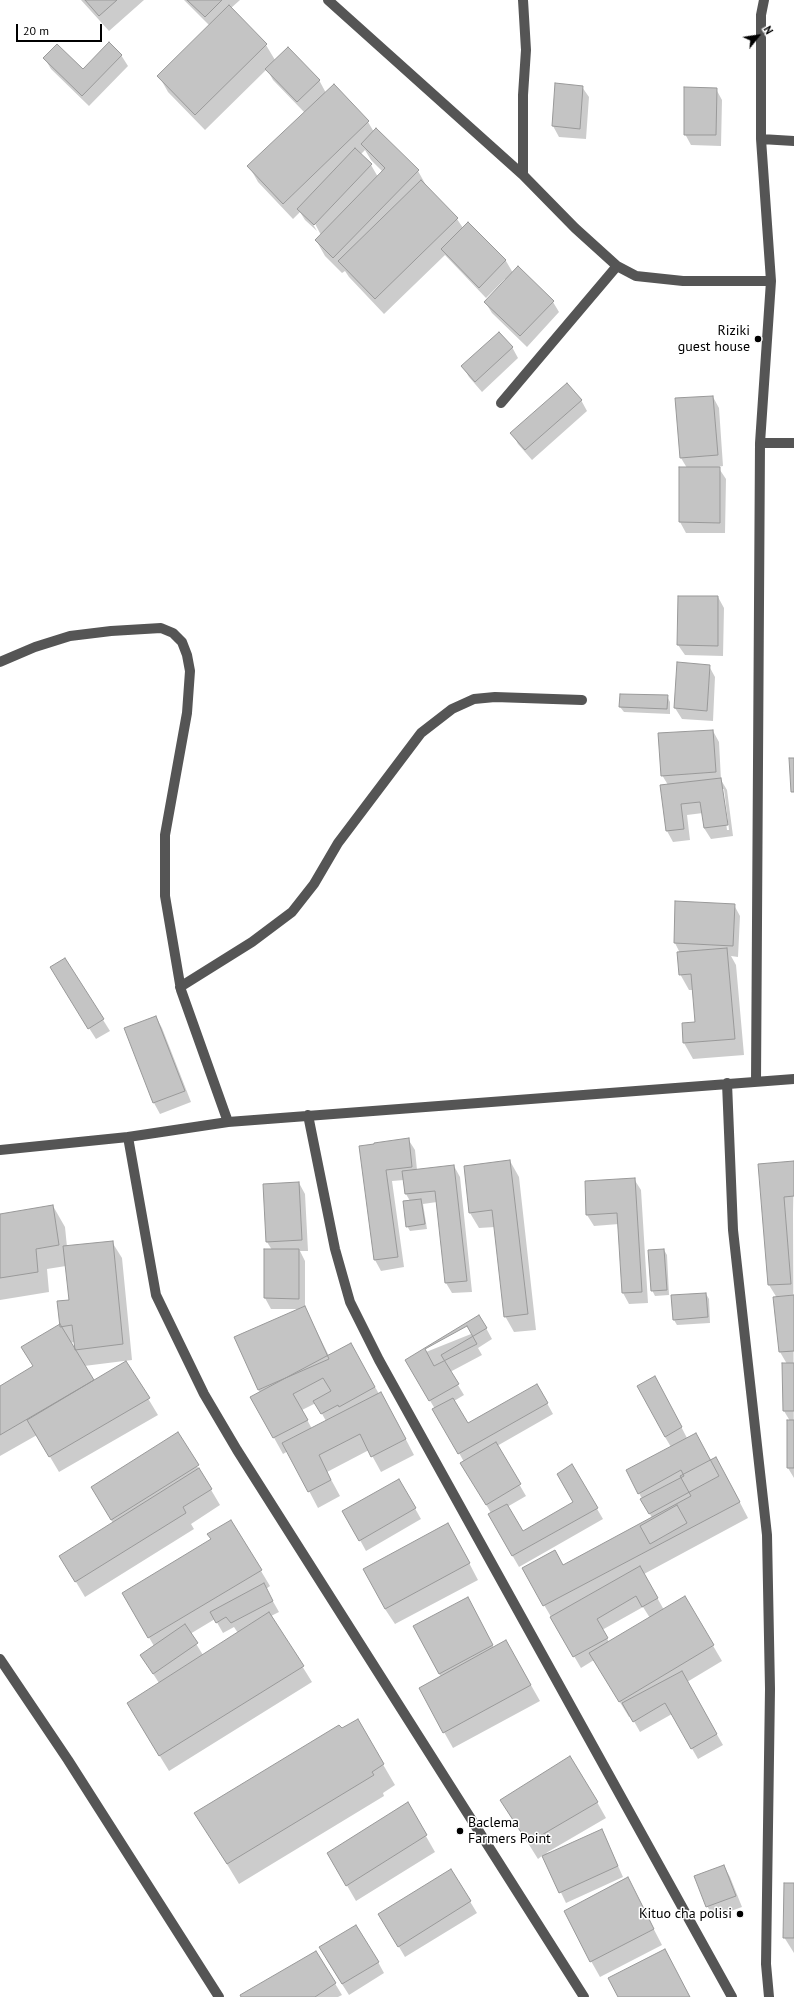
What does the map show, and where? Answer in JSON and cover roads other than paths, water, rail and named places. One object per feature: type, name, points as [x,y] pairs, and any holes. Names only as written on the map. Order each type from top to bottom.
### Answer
[{"type":"street","points":[[328,0],[523,175],[575,228],[617,266],[636,276],[683,281],[771,281]]},
{"type":"street","points":[[523,0],[526,50],[523,95],[523,175]]},
{"type":"street","points":[[756,1082],[760,443],[771,281],[761,139],[761,15],[764,0]]},
{"type":"street","points":[[761,139],[794,141]]},
{"type":"street","points":[[501,403],[617,266]]},
{"type":"street","points":[[760,443],[794,443]]},
{"type":"street","points":[[0,662],[35,647],[70,636],[111,631],[161,628],[173,633],[182,642],[187,654],[190,671],[187,713],[164,835],[166,896],[180,987],[228,1122]]},
{"type":"street","points":[[180,987],[252,942],[292,912],[314,884],[338,843],[420,733],[452,709],[474,699],[495,697],[582,700]]},
{"type":"street","points":[[0,1150],[128,1137],[228,1122],[794,1079]]},
{"type":"street","points":[[726,1083],[733,1230],[767,1535],[770,1689],[766,1964],[770,1997]]},
{"type":"street","points":[[308,1115],[335,1249],[350,1302],[379,1360],[732,1997]]},
{"type":"street","points":[[128,1137],[156,1295],[204,1394],[237,1450],[584,1997]]},
{"type":"street","points":[[0,1659],[68,1760],[219,1997]]},
{"type":"place","name":"Riziki guest house","points":[[758,339]]},
{"type":"place","name":"Baclema Farmers Point","points":[[460,1831]]},
{"type":"place","name":"Kituo cha polisi","points":[[740,1914]]}]
